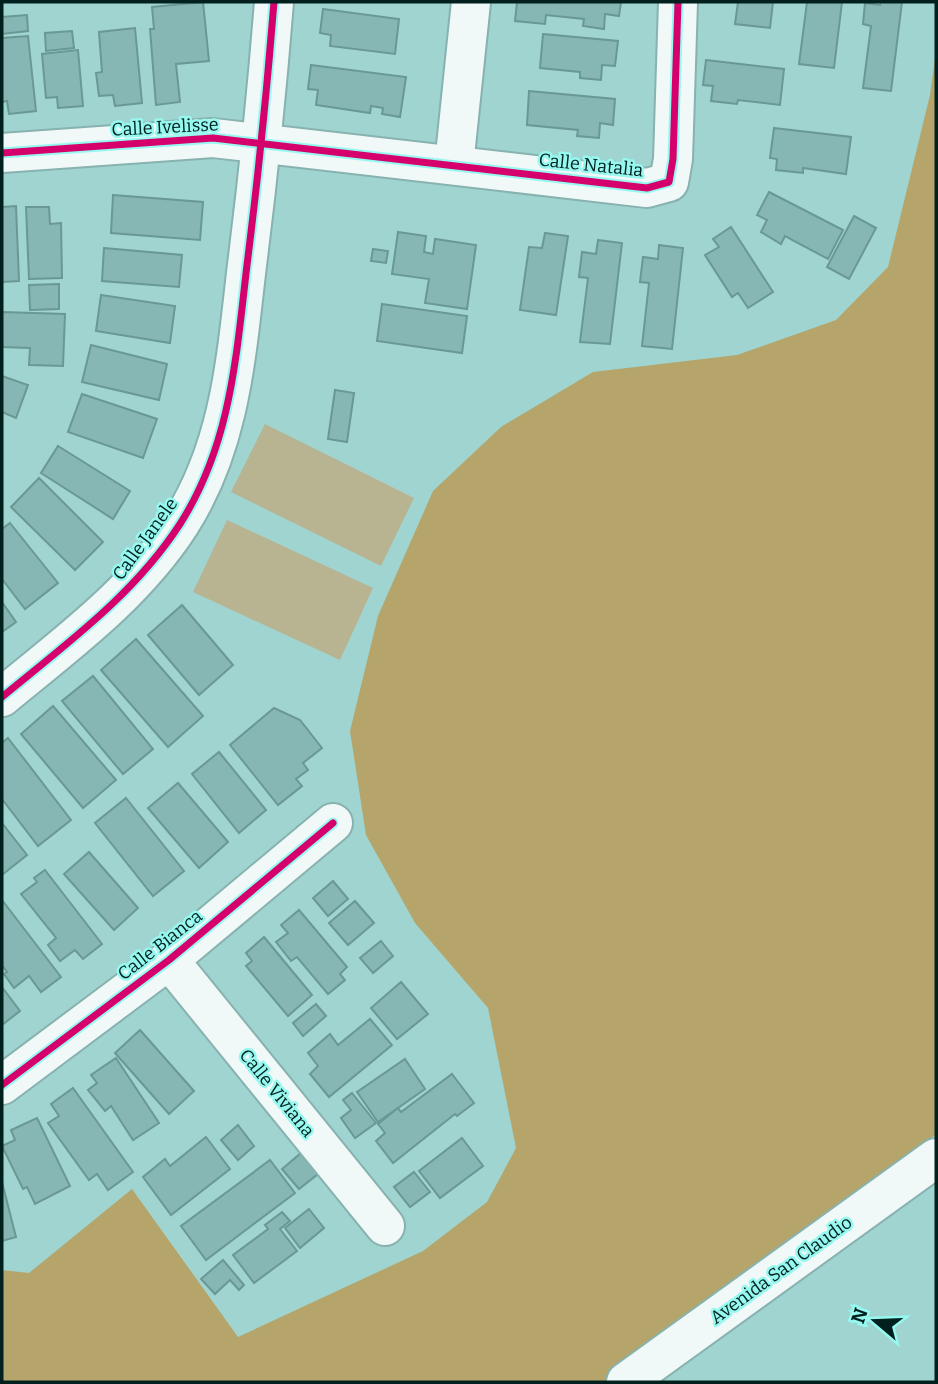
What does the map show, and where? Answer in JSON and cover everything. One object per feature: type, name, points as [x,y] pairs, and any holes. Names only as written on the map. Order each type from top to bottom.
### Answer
[{"type":"street","name":"Calle Janele","points":[[2,697],[134,585],[180,524],[211,465],[232,395],[263,142],[274,2]]},
{"type":"street","points":[[454,165],[471,2]]},
{"type":"street","name":"Calle Natalia","points":[[454,165],[648,188],[669,183],[673,159],[678,2]]},
{"type":"street","name":"Calle Ivelisse","points":[[2,153],[213,138],[454,165]]},
{"type":"street","name":"Calle Bianca","points":[[2,1085],[169,960],[333,823]]},
{"type":"street","name":"Calle Viviana","points":[[169,960],[385,1226]]},
{"type":"street","name":"Avenida San Claudio","points":[[626,1382],[936,1158]]},
{"type":"shaded area","points":[[936,50],[935,1135],[606,1382],[2,1382],[2,1270],[29,1273],[132,1189],[238,1337],[423,1251],[487,1202],[516,1148],[488,1008],[415,923],[366,835],[350,731],[378,616],[433,491],[501,427],[593,372],[737,355],[836,320],[888,267],[930,95]]},
{"type":"shaded area","points":[[265,424],[414,498],[381,566],[231,492]]},
{"type":"shaded area","points":[[227,520],[373,588],[340,660],[193,592]]},
{"type":"building","points":[[203,2],[209,61],[176,64],[180,102],[156,105],[150,29],[154,29],[152,7]]},
{"type":"building","points":[[517,2],[621,2],[619,16],[605,14],[604,29],[583,26],[584,19],[546,15],[545,24],[515,21]]},
{"type":"building","points":[[738,2],[773,2],[770,28],[735,24]]},
{"type":"building","points":[[807,2],[842,2],[834,68],[799,64]]},
{"type":"building","points":[[881,2],[902,2],[891,91],[863,88],[871,26],[863,24],[865,3],[880,5]]},
{"type":"building","points":[[323,9],[399,19],[395,54],[330,46],[331,35],[320,33]]},
{"type":"building","points":[[27,15],[28,31],[2,34],[2,17]]},
{"type":"building","points":[[135,28],[142,103],[115,106],[113,95],[99,96],[96,73],[102,72],[99,32]]},
{"type":"building","points":[[72,31],[74,48],[46,51],[45,33]]},
{"type":"building","points":[[543,34],[618,41],[615,66],[602,65],[601,80],[580,78],[580,72],[540,68]]},
{"type":"building","points":[[28,36],[36,111],[9,114],[7,101],[2,102],[2,38]]},
{"type":"building","points":[[78,50],[83,106],[58,108],[57,97],[46,98],[42,54]]},
{"type":"building","points":[[706,60],[784,69],[780,105],[738,100],[737,104],[711,101],[713,86],[703,85]]},
{"type":"building","points":[[311,65],[406,77],[400,117],[382,114],[383,108],[371,106],[370,113],[316,105],[318,90],[308,89]]},
{"type":"building","points":[[529,91],[615,99],[613,125],[600,123],[599,138],[577,136],[578,130],[527,125]]},
{"type":"building","points":[[774,128],[851,137],[846,174],[803,168],[803,173],[776,170],[777,159],[770,158]]},
{"type":"building","points":[[769,192],[843,230],[828,259],[785,236],[781,244],[761,232],[767,220],[757,215]]},
{"type":"building","points":[[113,195],[203,202],[200,240],[111,233]]},
{"type":"building","points":[[16,206],[19,281],[2,282],[2,207]]},
{"type":"building","points":[[26,207],[49,207],[50,224],[61,223],[62,278],[29,279]]},
{"type":"building","points":[[854,216],[876,228],[849,279],[827,267]]},
{"type":"building","points":[[731,227],[773,292],[748,308],[738,293],[732,297],[705,255],[719,247],[713,239]]},
{"type":"building","points":[[398,232],[426,236],[424,252],[433,254],[435,239],[476,245],[467,309],[425,303],[429,279],[392,274]]},
{"type":"building","points":[[545,233],[568,236],[556,315],[520,310],[529,247],[542,248]]},
{"type":"building","points":[[598,240],[622,243],[610,344],[580,342],[588,278],[579,277],[582,252],[596,254]]},
{"type":"building","points":[[659,245],[683,248],[672,349],[642,346],[649,283],[640,282],[643,257],[658,259]]},
{"type":"building","points":[[104,248],[182,255],[179,287],[102,281]]},
{"type":"building","points":[[373,249],[388,251],[386,263],[371,261]]},
{"type":"building","points":[[59,284],[59,309],[30,310],[29,285]]},
{"type":"building","points":[[101,295],[175,306],[170,343],[96,331]]},
{"type":"building","points":[[382,304],[467,316],[462,353],[377,341]]},
{"type":"building","points":[[2,312],[65,314],[63,366],[29,365],[30,348],[2,347]]},
{"type":"building","points":[[91,345],[167,364],[159,400],[82,382]]},
{"type":"building","points":[[2,376],[28,385],[16,418],[2,412]]},
{"type":"building","points":[[335,390],[354,393],[347,442],[328,439]]},
{"type":"building","points":[[82,394],[157,419],[143,458],[68,432]]},
{"type":"building","points":[[58,446],[130,491],[113,519],[41,473]]},
{"type":"building","points":[[39,478],[103,542],[75,570],[11,507]]},
{"type":"building","points":[[10,523],[58,583],[25,609],[2,579],[2,529]]},
{"type":"building","points":[[2,602],[16,622],[2,632]]},
{"type":"building","points":[[182,605],[233,665],[199,695],[148,635]]},
{"type":"building","points":[[136,639],[203,716],[168,747],[101,670]]},
{"type":"building","points":[[93,676],[153,749],[123,774],[62,701]]},
{"type":"building","points":[[53,706],[116,780],[83,808],[21,734]]},
{"type":"building","points":[[274,708],[300,720],[322,748],[303,763],[308,770],[296,779],[302,786],[278,805],[230,745]]},
{"type":"building","points":[[8,738],[71,820],[38,846],[2,799],[2,743]]},
{"type":"building","points":[[219,752],[266,810],[239,833],[192,774]]},
{"type":"building","points":[[178,783],[228,842],[199,868],[148,808]]},
{"type":"building","points":[[126,798],[184,871],[153,896],[95,823]]},
{"type":"building","points":[[2,823],[27,855],[2,875]]},
{"type":"building","points":[[89,852],[138,908],[114,930],[64,874]]},
{"type":"building","points":[[45,870],[102,944],[83,959],[75,950],[60,961],[48,945],[56,938],[21,894],[37,882],[34,878]]},
{"type":"building","points":[[333,881],[348,899],[328,916],[313,898]]},
{"type":"building","points":[[2,900],[61,977],[41,992],[29,976],[14,988],[4,974],[7,972],[2,965]]},
{"type":"building","points":[[355,901],[374,923],[348,945],[329,923]]},
{"type":"building","points":[[299,910],[347,967],[340,974],[345,980],[328,994],[297,957],[291,961],[276,942],[288,933],[281,925]]},
{"type":"building","points":[[264,937],[312,995],[288,1016],[246,966],[252,961],[246,953]]},
{"type":"building","points":[[381,941],[393,956],[373,973],[360,958]]},
{"type":"building","points":[[401,982],[428,1014],[397,1039],[371,1008]]},
{"type":"building","points":[[2,987],[20,1011],[2,1025]]},
{"type":"building","points":[[316,1004],[326,1016],[303,1036],[293,1023]]},
{"type":"building","points":[[370,1019],[392,1045],[329,1097],[310,1074],[318,1066],[308,1053],[330,1034],[338,1045]]},
{"type":"building","points":[[140,1030],[194,1091],[169,1114],[115,1053]]},
{"type":"building","points":[[116,1058],[159,1123],[133,1140],[111,1106],[105,1111],[88,1090],[97,1083],[91,1075]]},
{"type":"building","points":[[405,1059],[425,1089],[378,1122],[357,1092]]},
{"type":"building","points":[[452,1074],[474,1103],[457,1116],[455,1114],[393,1163],[376,1141],[385,1133],[378,1124],[398,1108],[401,1112]]},
{"type":"building","points":[[73,1088],[133,1172],[108,1190],[97,1174],[89,1180],[48,1123],[59,1116],[51,1104]]},
{"type":"building","points":[[352,1093],[376,1123],[355,1138],[341,1118],[351,1110],[343,1100]]},
{"type":"building","points":[[37,1118],[70,1186],[35,1204],[27,1187],[23,1189],[2,1146],[15,1140],[11,1130]]},
{"type":"building","points":[[238,1125],[254,1146],[238,1160],[221,1140]]},
{"type":"building","points":[[206,1137],[230,1169],[171,1215],[143,1177],[165,1159],[170,1166]]},
{"type":"building","points":[[462,1138],[483,1166],[440,1198],[419,1171]]},
{"type":"building","points":[[301,1153],[318,1174],[299,1189],[282,1169]]},
{"type":"building","points":[[270,1160],[295,1193],[206,1260],[181,1226]]},
{"type":"building","points":[[414,1172],[430,1192],[410,1207],[394,1187]]},
{"type":"building","points":[[2,1182],[16,1237],[2,1241]]},
{"type":"building","points":[[309,1209],[324,1228],[300,1248],[285,1228]]},
{"type":"building","points":[[282,1212],[290,1221],[280,1229],[297,1251],[254,1283],[233,1255],[268,1229],[265,1225]]},
{"type":"building","points":[[223,1260],[244,1285],[239,1290],[230,1280],[215,1294],[201,1279]]},
{"type":"cycle path","points":[[2,697],[98,617],[142,574],[180,524],[210,463],[229,399],[239,333],[259,167],[274,2]]},
{"type":"cycle path","points":[[2,153],[213,138],[647,188],[669,182],[673,159],[678,2]]},
{"type":"cycle path","points":[[2,1085],[169,960],[333,823]]}]
